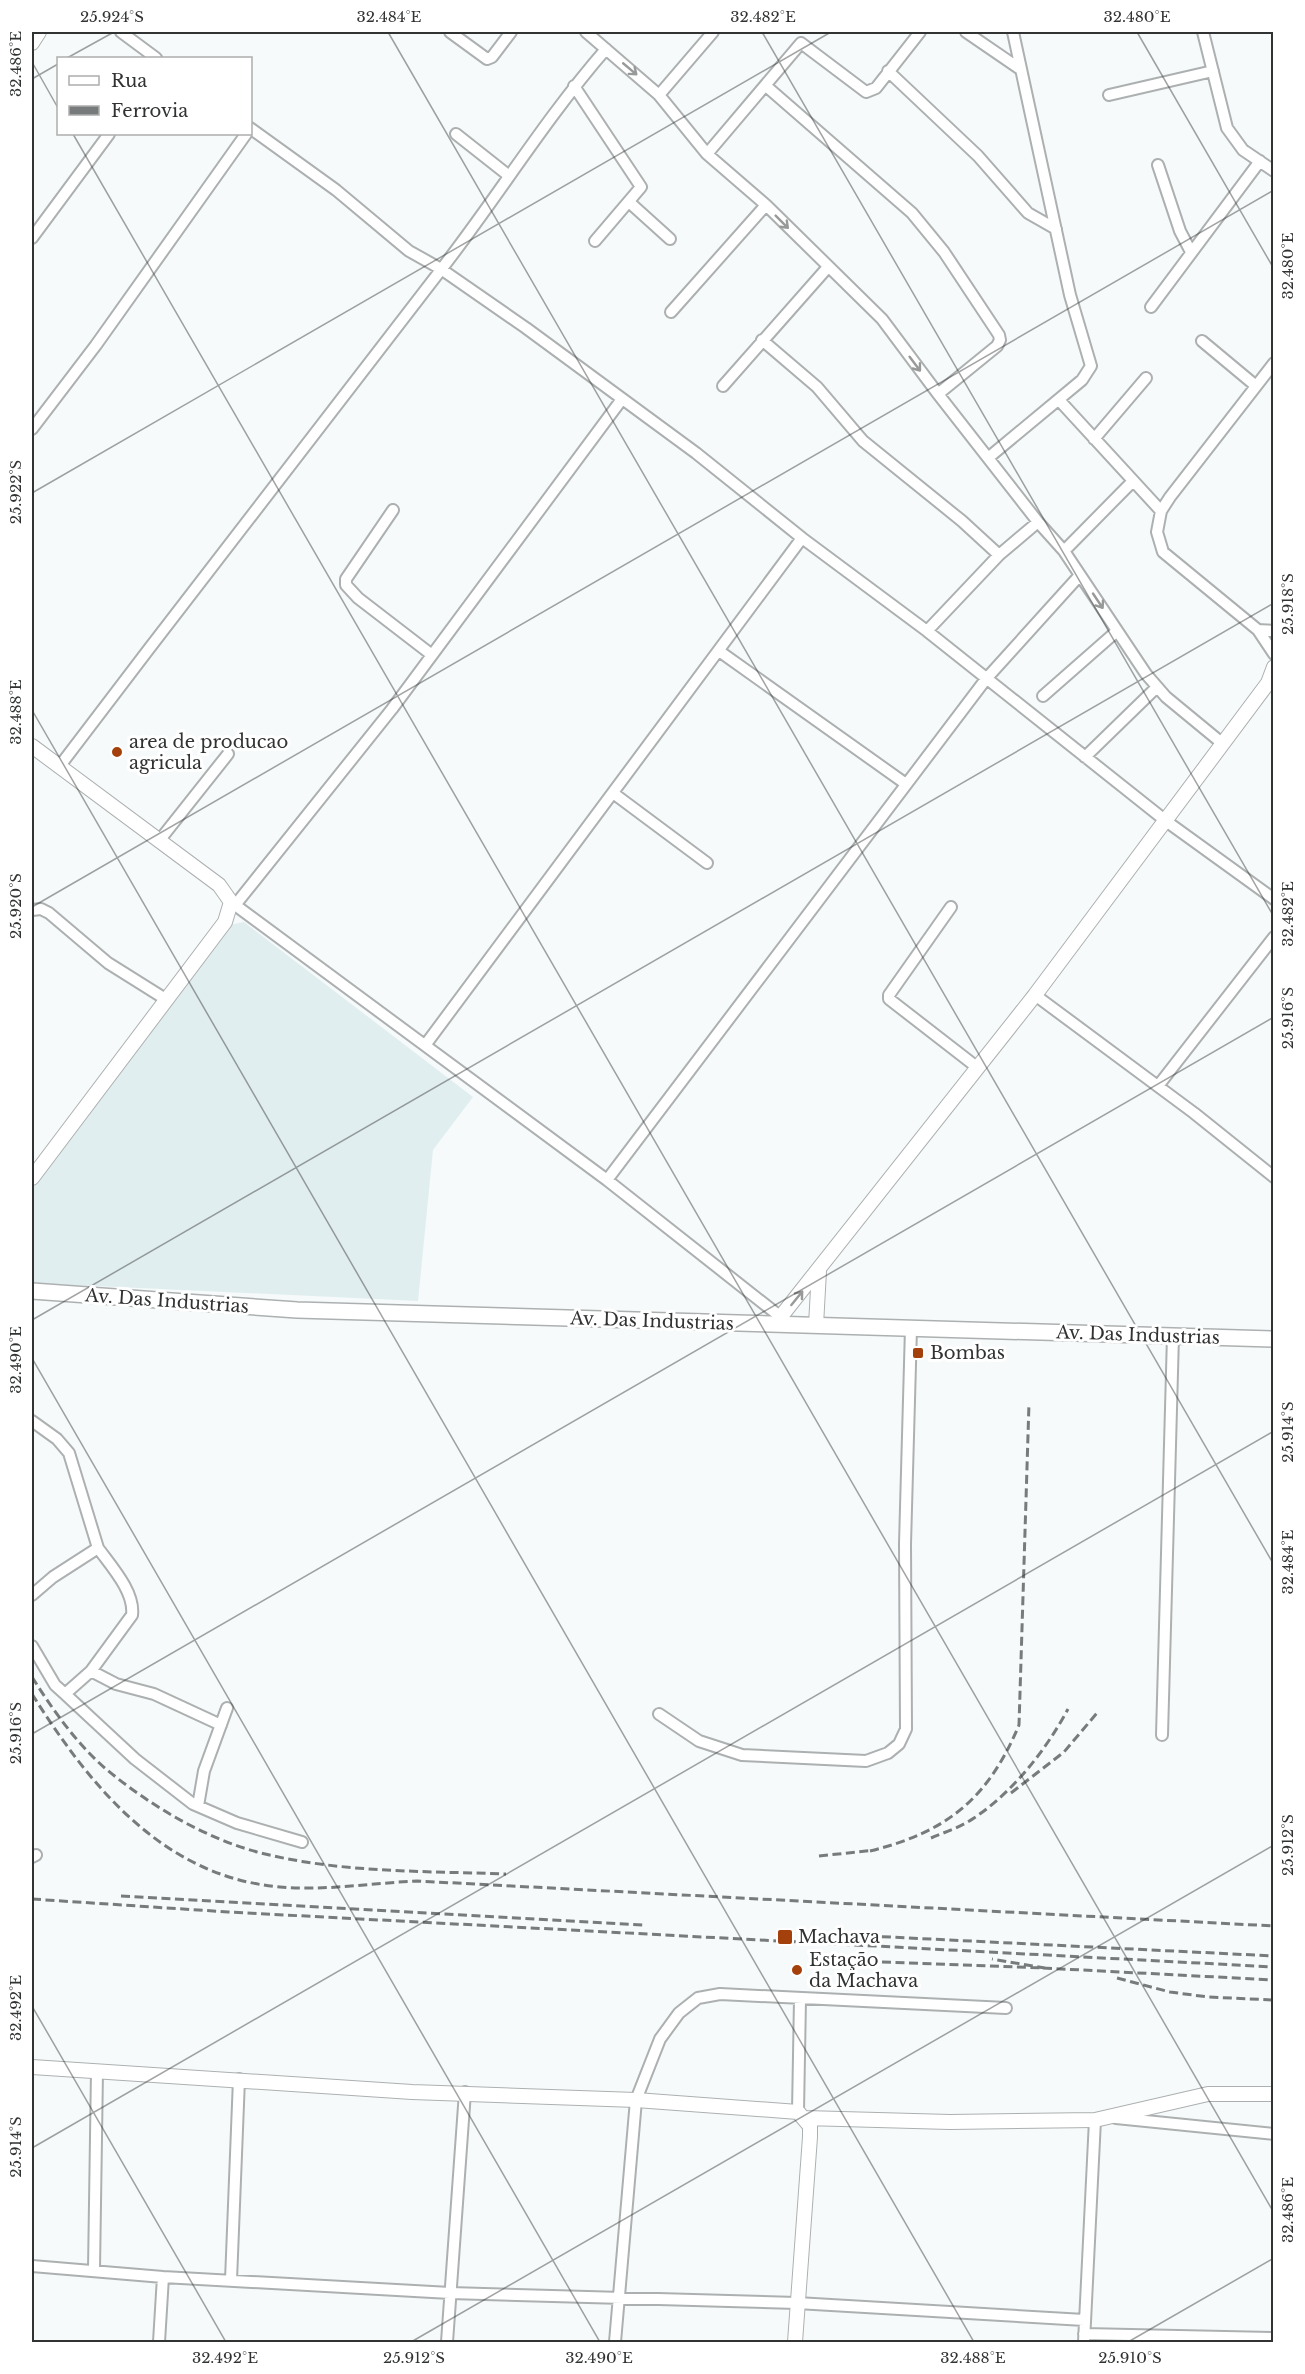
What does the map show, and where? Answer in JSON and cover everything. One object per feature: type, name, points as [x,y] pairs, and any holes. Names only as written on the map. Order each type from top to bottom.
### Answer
[{"type":"main road","name":"Av. Das Industrias","points":[[32,1292],[297,1310],[778,1321],[816,1325],[1274,1339]]},
{"type":"street","points":[[32,43],[39,32]]},
{"type":"street","points":[[121,32],[155,57]]},
{"type":"street","points":[[450,32],[487,59],[492,57],[511,32]]},
{"type":"street","points":[[586,32],[659,95],[707,154],[766,206],[882,319],[1038,522],[1064,551],[1157,687],[1223,744]]},
{"type":"street","points":[[659,95],[712,32]]},
{"type":"street","points":[[707,154],[801,43],[866,92],[876,88],[920,32]]},
{"type":"street","points":[[966,32],[1020,69]]},
{"type":"street","points":[[988,458],[1082,380],[1091,366],[1070,295],[1012,32]]},
{"type":"street","points":[[1203,32],[1227,128],[1243,150],[1274,171]]},
{"type":"street","points":[[59,767],[358,374],[441,269],[574,86],[606,49]]},
{"type":"street","points":[[1109,95],[1213,71]]},
{"type":"street","points":[[888,72],[978,156],[1028,213],[1056,229]]},
{"type":"street","points":[[574,86],[640,185],[640,189],[595,241]]},
{"type":"street","points":[[766,86],[912,213],[944,252],[999,335],[1000,340],[997,346],[938,394]]},
{"type":"street","points":[[252,129],[336,190],[409,251],[441,269],[526,327],[696,453],[802,538],[927,631],[1166,821],[1274,899]]},
{"type":"street","points":[[456,134],[508,175]]},
{"type":"street","points":[[32,238],[108,135]]},
{"type":"street","points":[[32,429],[96,345],[245,135]]},
{"type":"street","points":[[1151,307],[1260,161]]},
{"type":"street","points":[[1158,165],[1180,231],[1191,252]]},
{"type":"street","points":[[629,202],[670,239]]},
{"type":"street","points":[[671,312],[766,206]]},
{"type":"street","points":[[723,386],[828,267]]},
{"type":"street","points":[[762,340],[817,387],[863,441],[962,521],[999,555]]},
{"type":"street","points":[[1202,341],[1256,386]]},
{"type":"street","points":[[1274,363],[1161,511],[1157,532],[1163,552],[1258,630],[1274,654]]},
{"type":"street","points":[[1095,440],[1146,378]]},
{"type":"street","points":[[32,1178],[225,922],[234,903],[432,655],[622,399]]},
{"type":"street","points":[[1059,400],[1161,511]]},
{"type":"street","points":[[1064,551],[1132,481]]},
{"type":"street","points":[[393,510],[346,579],[346,585],[358,598],[432,655]]},
{"type":"street","points":[[927,631],[999,555],[1038,522]]},
{"type":"street","points":[[426,1044],[802,538]]},
{"type":"street","points":[[607,1180],[986,679],[1080,575]]},
{"type":"street","points":[[1258,630],[1274,632]]},
{"type":"street","points":[[1042,696],[1117,631]]},
{"type":"street","points":[[719,651],[906,784]]},
{"type":"street","points":[[32,746],[219,885],[234,903],[607,1180],[778,1321],[1035,995],[1271,682],[1274,667]]},
{"type":"street","points":[[1085,757],[1157,687]]},
{"type":"street","points":[[159,841],[228,754]]},
{"type":"street","points":[[613,793],[707,863]]},
{"type":"street","points":[[951,907],[889,995],[889,999],[978,1068]]},
{"type":"street","points":[[32,910],[41,909],[49,913],[108,963],[167,1000]]},
{"type":"street","points":[[1158,1086],[1274,937]]},
{"type":"street","points":[[1035,995],[1158,1086],[1273,1176]]},
{"type":"street","points":[[816,1325],[819,1271]]},
{"type":"street","points":[[659,1714],[699,1741],[742,1755],[866,1761],[888,1753],[899,1744],[906,1729],[905,1544],[911,1328]]},
{"type":"street","points":[[1162,1735],[1173,1336]]},
{"type":"street","points":[[32,1421],[57,1438],[69,1453],[98,1548],[125,1589],[133,1606],[132,1615],[91,1671],[65,1694]]},
{"type":"street","points":[[32,1595],[53,1577],[98,1548]]},
{"type":"street","points":[[32,1646],[55,1685],[135,1759],[198,1806],[237,1823],[302,1842]]},
{"type":"street","points":[[91,1671],[116,1684],[154,1694],[221,1725]]},
{"type":"street","points":[[198,1806],[204,1771],[227,1708]]},
{"type":"street","points":[[615,2343],[636,2100],[660,2039],[680,2013],[698,1998],[720,1994],[1006,2008]]},
{"type":"street","points":[[795,2343],[810,2137],[810,2126],[802,2115],[800,1999]]},
{"type":"street","points":[[32,2067],[412,2092],[465,2092],[636,2100],[802,2115],[950,2122],[1101,2118],[1274,2134]]},
{"type":"street","points":[[94,2269],[98,2071]]},
{"type":"street","points":[[231,2280],[238,2079]]},
{"type":"street","points":[[447,2343],[465,2092]]},
{"type":"street","points":[[1101,2118],[1208,2094],[1274,2094]]},
{"type":"street","points":[[1101,2118],[1084,2338],[1274,2338]]},
{"type":"street","points":[[32,2266],[94,2269],[164,2277],[450,2293],[797,2303],[1084,2320]]},
{"type":"street","points":[[159,2343],[164,2277]]},
{"type":"shaded area","points":[[244,922],[473,1097],[433,1150],[418,1301],[32,1283],[32,1185],[229,925]]},
{"type":"railway","points":[[870,1851],[921,1834],[962,1809],[993,1773],[1007,1751],[1019,1725],[1029,1403]]},
{"type":"railway","points":[[32,1677],[66,1726],[106,1769],[159,1808],[220,1839],[240,1847],[291,1860],[352,1868],[506,1874]]},
{"type":"railway","points":[[32,1694],[79,1762],[105,1793],[134,1821],[165,1846],[200,1866],[238,1880],[297,1888],[417,1881],[1274,1926]]},
{"type":"railway","points":[[931,1838],[969,1821],[1002,1796],[1039,1755],[1068,1709]]},
{"type":"railway","points":[[1011,1793],[1064,1752],[1097,1713]]},
{"type":"railway","points":[[819,1856],[876,1850]]},
{"type":"railway","points":[[121,1896],[643,1925]]},
{"type":"railway","points":[[32,1899],[228,1912],[1274,1967]]},
{"type":"railway","points":[[828,1934],[1274,1956]]},
{"type":"railway","points":[[882,1962],[1045,1968],[992,1959]]},
{"type":"railway","points":[[1043,1968],[1274,1980]]},
{"type":"railway","points":[[1117,1978],[1170,1992],[1208,1997],[1274,2000]]},
{"type":"place","name":"area de producao agricula","points":[[117,752]]},
{"type":"place","name":"Bombas","points":[[918,1353]]},
{"type":"place","name":"Machava","points":[[785,1937]]},
{"type":"place","name":"Estação da Machava","points":[[797,1970]]}]
